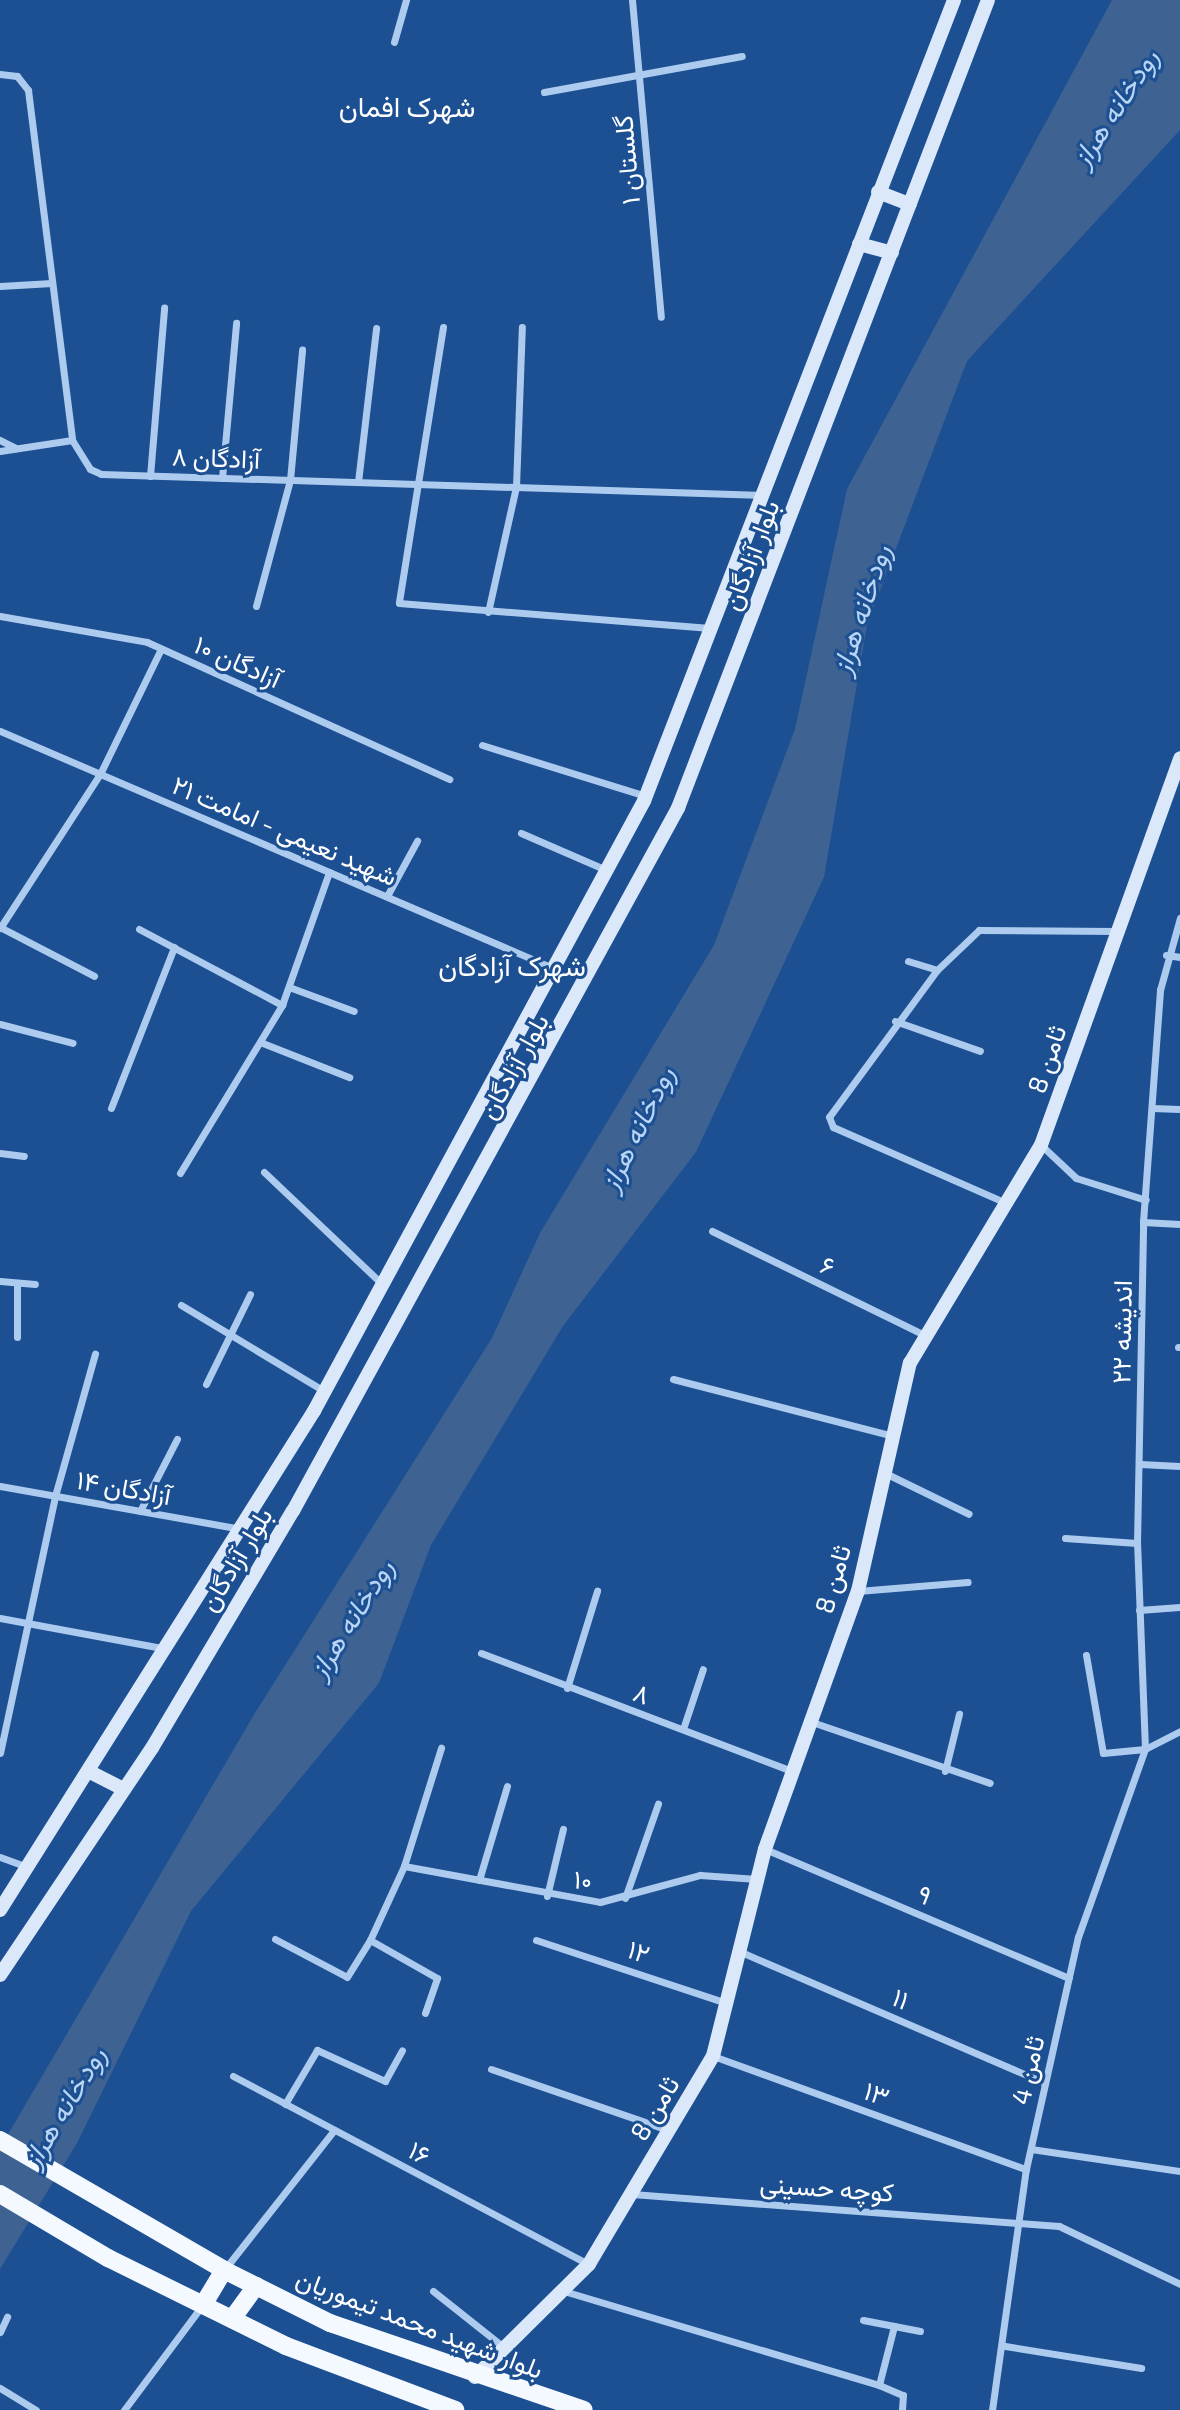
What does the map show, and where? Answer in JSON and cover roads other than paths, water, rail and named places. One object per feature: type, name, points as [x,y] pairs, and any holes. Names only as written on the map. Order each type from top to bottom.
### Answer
[{"type":"main road","name":"بلوار آزادگان","points":[[0,1910],[168,1649],[324,1391],[646,796],[954,0]]},
{"type":"main road","name":"بلوار آزادگان","points":[[0,1975],[124,1789],[326,1452],[678,808],[988,0]]},
{"type":"main road","points":[[878,192],[910,204]]},
{"type":"main road","points":[[859,244],[892,253]]},
{"type":"main road","name":"ثامن 8","points":[[475,2377],[567,2292],[589,2264],[713,2056],[765,1849],[858,1591],[910,1363],[1004,1202],[1041,1145],[1116,932],[1179,768]]},
{"type":"main road","points":[[90,1772],[124,1789]]},
{"type":"main road","name":"بلوار شهید محمد تیموریان","points":[[0,2140],[224,2270],[330,2323],[475,2377],[583,2410]]},
{"type":"main road","points":[[0,2194],[108,2258],[202,2305],[448,2409]]},
{"type":"main road","points":[[202,2305],[224,2270]]},
{"type":"main road","points":[[232,2319],[256,2287]]},
{"type":"street","points":[[394,42],[405,0]]},
{"type":"street","name":"گلستان ۱","points":[[632,0],[661,317]]},
{"type":"street","points":[[544,92],[743,56]]},
{"type":"street","name":"آزادگان ۸","points":[[0,74],[16,76],[27,90],[72,440],[81,462],[101,474],[764,495]]},
{"type":"street","points":[[0,286],[52,284]]},
{"type":"street","points":[[150,476],[163,308]]},
{"type":"street","points":[[222,478],[236,323]]},
{"type":"street","points":[[443,327],[422,484],[399,603],[713,628]]},
{"type":"street","points":[[488,612],[516,487],[522,327]]},
{"type":"street","points":[[358,482],[376,328]]},
{"type":"street","points":[[256,606],[289,480],[302,350]]},
{"type":"street","points":[[0,440],[16,449]]},
{"type":"street","points":[[0,451],[72,440]]},
{"type":"street","name":"آزادگان ۱۰","points":[[0,616],[130,636],[449,779]]},
{"type":"street","points":[[94,976],[0,928],[100,774],[161,649]]},
{"type":"street","name":"شهید نعیمی - امامت ۲۱","points":[[0,731],[553,968]]},
{"type":"street","points":[[482,745],[646,796]]},
{"type":"street","points":[[521,833],[606,870]]},
{"type":"street","points":[[387,897],[417,841]]},
{"type":"street","points":[[180,1173],[282,1005],[329,872]]},
{"type":"street","name":"اندیشه ۲۲","points":[[1145,1749],[1137,1543],[1143,1222],[1166,955],[1180,918]]},
{"type":"street","points":[[139,929],[282,1005]]},
{"type":"street","points":[[1004,1202],[833,1127],[830,1117],[895,1021],[971,932],[1116,932]]},
{"type":"street","points":[[111,1108],[174,947]]},
{"type":"street","points":[[1166,955],[1180,957]]},
{"type":"street","points":[[908,961],[937,970]]},
{"type":"street","points":[[289,987],[354,1012]]},
{"type":"street","points":[[895,1021],[980,1051]]},
{"type":"street","points":[[0,1024],[72,1043]]},
{"type":"street","points":[[260,1042],[349,1077]]},
{"type":"street","points":[[1152,1108],[1180,1109]]},
{"type":"street","points":[[1041,1145],[1076,1178],[1146,1200]]},
{"type":"street","points":[[0,1153],[24,1156]]},
{"type":"street","points":[[264,1172],[383,1284]]},
{"type":"street","points":[[1143,1222],[1180,1224]]},
{"type":"street","name":"۶","points":[[712,1231],[926,1336]]},
{"type":"street","points":[[0,1282],[34,1284]]},
{"type":"street","points":[[17,1283],[17,1337]]},
{"type":"street","points":[[206,1384],[250,1294]]},
{"type":"street","points":[[181,1305],[324,1391]]},
{"type":"street","points":[[0,1753],[55,1496],[95,1354]]},
{"type":"street","points":[[673,1379],[893,1436]]},
{"type":"street","points":[[140,1511],[177,1439]]},
{"type":"street","points":[[1140,1464],[1180,1466]]},
{"type":"street","points":[[885,1473],[969,1514]]},
{"type":"street","name":"آزادگان ۱۴","points":[[0,1486],[241,1529]]},
{"type":"street","points":[[1065,1538],[1137,1543]]},
{"type":"street","points":[[858,1591],[968,1581]]},
{"type":"street","points":[[567,1688],[597,1591]]},
{"type":"street","points":[[1139,1610],[1180,1607]]},
{"type":"street","points":[[0,1618],[168,1649]]},
{"type":"street","name":"۸","points":[[481,1653],[791,1772]]},
{"type":"street","points":[[1086,1655],[1103,1753],[1145,1749],[1180,1731]]},
{"type":"street","points":[[683,1730],[702,1669]]},
{"type":"street","points":[[945,1772],[958,1714]]},
{"type":"street","points":[[809,1721],[945,1772],[990,1783]]},
{"type":"street","points":[[275,1938],[347,1977],[370,1941],[404,1866],[441,1748]]},
{"type":"street","name":"ثامن 4","points":[[992,2410],[1005,2347],[1026,2169],[1069,1978],[1145,1749]]},
{"type":"street","points":[[479,1880],[507,1786]]},
{"type":"street","points":[[625,1898],[658,1804]]},
{"type":"street","points":[[547,1896],[563,1829]]},
{"type":"street","name":"۹","points":[[765,1849],[1069,1978]]},
{"type":"street","points":[[0,1857],[28,1867]]},
{"type":"street","name":"۱۰","points":[[404,1866],[547,1896],[625,1898],[700,1875],[757,1879]]},
{"type":"street","name":"۱۲","points":[[536,1940],[727,2003]]},
{"type":"street","points":[[370,1941],[437,1978],[425,2013]]},
{"type":"street","name":"۱۱","points":[[741,1952],[1045,2083]]},
{"type":"street","points":[[285,2104],[317,2050],[385,2081],[402,2050]]},
{"type":"street","name":"۱۳","points":[[713,2056],[1026,2169]]},
{"type":"street","points":[[491,2069],[669,2130]]},
{"type":"street","name":"۱۶","points":[[233,2076],[589,2264]]},
{"type":"street","points":[[224,2270],[334,2130]]},
{"type":"street","points":[[1031,2149],[1180,2171]]},
{"type":"street","name":"کوچه حسینی","points":[[632,2194],[1020,2222],[1070,2229],[1180,2284]]},
{"type":"street","points":[[433,2291],[505,2348]]},
{"type":"street","points":[[567,2292],[878,2385],[904,2396],[902,2410]]},
{"type":"street","points":[[124,2410],[202,2305]]},
{"type":"street","points":[[0,2332],[7,2318]]},
{"type":"street","points":[[863,2320],[920,2331]]},
{"type":"street","points":[[878,2385],[894,2326]]},
{"type":"street","points":[[1005,2347],[1141,2368]]},
{"type":"street","points":[[0,2388],[36,2410]]},
{"type":"water","name":"رودخانه هراز","points":[[1112,0],[1180,0],[1180,130],[967,361],[867,625],[824,877],[696,1152],[563,1326],[431,1545],[379,1683],[191,1911],[77,2143],[0,2269],[0,2148],[255,1713],[492,1338],[540,1233],[714,945],[795,729],[847,489]]},
{"type":"district","name":"شهرک افمان","points":[[407,106]]},
{"type":"district","name":"شهرک آزادگان","points":[[512,965]]}]
